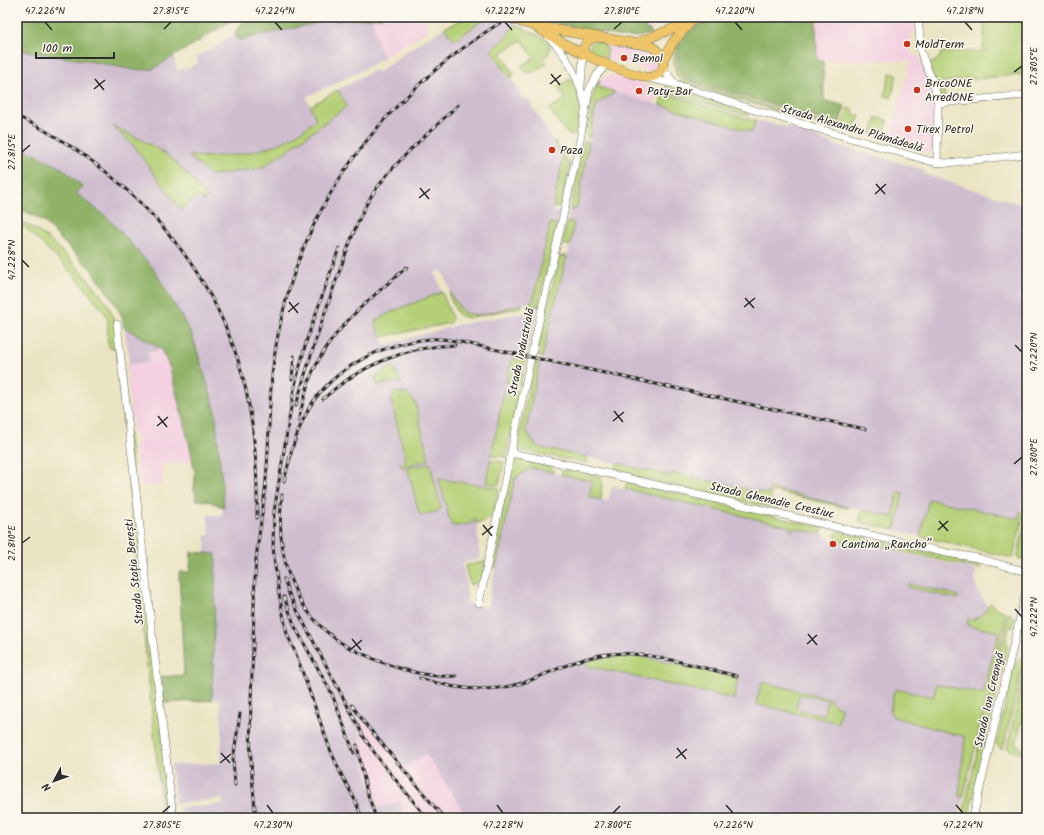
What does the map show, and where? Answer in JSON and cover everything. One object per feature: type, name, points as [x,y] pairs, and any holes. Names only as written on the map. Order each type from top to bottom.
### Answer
[{"type":"main road","points":[[506,17],[534,26],[651,46],[658,50],[663,64]]},
{"type":"main road","points":[[534,26],[583,55],[606,65],[647,78],[657,75],[673,42],[696,18]]},
{"type":"main road","points":[[635,43],[647,40],[696,18]]},
{"type":"main road","points":[[583,55],[586,42],[596,37]]},
{"type":"street","points":[[918,17],[921,53],[934,85],[938,103],[937,163]]},
{"type":"street","name":"Strada Industrială","points":[[534,26],[550,39],[563,54],[581,89],[586,106]]},
{"type":"street","name":"Strada Industrială","points":[[581,89],[583,55]]},
{"type":"street","points":[[663,64],[675,84]]},
{"type":"street","name":"Strada Industrială","points":[[479,603],[531,357],[578,150],[589,90],[597,75],[606,65]]},
{"type":"street","name":"Strada Alexandru Plămădeală","points":[[647,78],[675,84],[751,110],[937,163],[1027,154]]},
{"type":"street","points":[[938,103],[1027,95]]},
{"type":"street","name":"Strada Stația Berești","points":[[117,324],[174,818]]},
{"type":"street","name":"Strada Ghenadie Crestiuc","points":[[511,453],[575,466],[978,558],[1027,572]]},
{"type":"street","name":"Strada Ion Creangă","points":[[973,818],[1027,587]]},
{"type":"shaded area","points":[[382,17],[424,17],[428,31],[385,56],[379,48],[372,19]]},
{"type":"shaded area","points":[[487,17],[518,17],[507,36],[491,51],[507,76],[516,86],[522,98],[528,99],[563,158],[552,212],[559,212],[557,223],[550,225],[532,301],[481,315],[464,313],[453,299],[445,276],[440,270],[435,273],[442,292],[393,311],[375,321],[384,345],[458,325],[516,314],[536,315],[525,361],[512,359],[477,527],[480,559],[462,563],[466,580],[467,604],[487,607],[515,478],[532,468],[593,481],[590,497],[608,501],[612,486],[791,527],[790,530],[793,531],[793,528],[827,535],[826,538],[872,549],[873,546],[976,570],[975,578],[977,590],[985,603],[988,607],[1006,617],[959,818],[460,818],[461,807],[426,754],[405,767],[361,715],[360,741],[369,780],[378,808],[400,802],[406,818],[181,818],[180,807],[223,804],[223,799],[176,803],[171,765],[221,763],[222,727],[220,699],[164,703],[161,677],[184,675],[179,572],[190,572],[191,552],[205,552],[205,535],[210,535],[207,515],[222,515],[223,508],[208,501],[195,500],[195,474],[191,450],[170,368],[161,350],[148,352],[149,362],[129,364],[129,354],[122,316],[111,297],[90,268],[44,221],[17,207],[17,50],[135,70],[153,69],[174,57],[177,70],[189,68],[192,67],[192,65],[198,64],[197,57],[235,34],[238,40],[335,19],[336,21],[372,19],[379,48],[385,57],[351,76],[306,97],[317,120],[280,143],[249,153],[209,157],[189,157],[261,167],[347,106],[338,90],[374,70],[379,72],[405,52],[444,28],[455,40]]},
{"type":"shaded area","points":[[644,17],[679,17],[667,25],[646,30]]},
{"type":"shaded area","points":[[816,17],[915,17],[915,32],[911,32],[912,55],[918,55],[929,80],[935,100],[935,139],[933,154],[888,140],[911,61],[864,59],[817,61]]},
{"type":"shaded area","points":[[602,42],[613,46],[653,54],[657,58],[657,67],[652,72],[606,58],[608,49]]},
{"type":"shaded area","points":[[614,75],[659,89],[654,104],[597,86],[603,77]]},
{"type":"shaded area","points":[[615,92],[752,132],[756,120],[786,127],[818,137],[823,141],[925,170],[924,174],[1027,206],[1027,482],[1019,519],[929,499],[920,536],[895,530],[903,493],[898,492],[892,517],[770,488],[769,494],[672,473],[671,476],[617,463],[537,447],[526,430],[539,364],[541,364],[550,322],[570,246],[574,223],[567,222],[570,210],[577,208],[596,105]]},
{"type":"shaded area","points":[[161,349],[170,368],[193,462],[162,464],[162,485],[139,485],[135,449],[138,441],[137,436],[133,432],[126,365],[149,362],[148,352]]},
{"type":"shaded area","points":[[361,714],[405,767],[426,753],[461,807],[460,818],[406,818],[400,802],[379,808],[369,780],[360,741]]},
{"type":"green space","points":[[17,17],[238,17],[153,69],[135,70],[17,50]]},
{"type":"green space","points":[[248,17],[382,17],[335,21],[335,19],[238,40],[235,34],[238,28]]},
{"type":"green space","points":[[468,17],[487,17],[455,40],[444,28]]},
{"type":"green space","points":[[523,17],[644,17],[646,30],[650,30],[652,34],[622,37]]},
{"type":"green space","points":[[706,17],[711,17],[686,34],[678,45],[676,61],[677,69],[682,79],[838,128],[837,129],[681,82],[674,65],[675,45],[682,34]]},
{"type":"green space","points":[[714,17],[816,17],[817,60],[823,61],[824,100],[845,106],[839,125],[684,78],[680,72],[678,60],[680,44],[694,29]]},
{"type":"green space","points":[[985,17],[1027,17],[1027,74],[943,82],[945,97],[941,99],[939,89],[927,64],[937,60],[942,52],[983,51]]},
{"type":"green space","points":[[514,24],[540,36],[549,42],[550,50],[548,55],[543,57],[547,63],[532,73],[531,71],[527,74],[521,66],[534,58],[522,40],[501,53],[514,75],[510,78],[491,50],[507,36]]},
{"type":"green space","points":[[595,41],[602,42],[608,50],[606,58],[590,53],[590,45]]},
{"type":"green space","points":[[890,73],[897,75],[891,98],[884,96]]},
{"type":"green space","points":[[570,79],[573,80],[576,87],[580,107],[579,127],[577,134],[575,135],[568,134],[564,130],[549,109],[565,99],[558,87]]},
{"type":"green space","points":[[598,80],[600,81],[598,87],[615,92],[596,105],[590,137],[588,137],[585,134]]},
{"type":"green space","points":[[666,86],[746,110],[749,116],[664,91]]},
{"type":"green space","points":[[338,90],[347,106],[261,168],[214,175],[209,174],[189,156],[235,155],[269,147],[285,141],[299,133],[316,120],[310,106]]},
{"type":"green space","points":[[663,93],[748,119],[756,120],[752,132],[660,105]]},
{"type":"green space","points":[[848,108],[854,110],[853,114],[860,116],[858,122],[856,121],[855,130],[842,126]]},
{"type":"green space","points":[[877,117],[888,121],[883,138],[871,135]]},
{"type":"green space","points":[[113,126],[151,145],[172,159],[195,182],[207,198],[203,201],[199,196],[180,209],[134,146]]},
{"type":"green space","points":[[553,141],[556,142],[570,165],[561,206],[553,208],[563,158]]},
{"type":"green space","points":[[584,142],[589,142],[577,208],[570,210]]},
{"type":"green space","points":[[17,145],[63,169],[83,187],[76,193],[109,219],[153,268],[192,335],[215,409],[224,507],[208,501],[195,500],[195,474],[191,451],[170,368],[161,349],[124,327],[122,316],[111,297],[90,268],[44,221],[17,207]]},
{"type":"green space","points":[[17,222],[27,224],[39,232],[67,256],[102,296],[108,305],[115,325],[118,337],[171,818],[163,818],[131,512],[116,348],[110,348],[108,344],[108,324],[106,315],[103,311],[78,280],[43,244],[24,227],[17,229]]},
{"type":"green space","points":[[567,222],[574,223],[570,246],[562,244]]},
{"type":"green space","points":[[557,223],[538,307],[528,306],[527,303],[533,301],[550,224]]},
{"type":"green space","points":[[560,256],[567,256],[542,358],[536,355]]},
{"type":"green space","points":[[442,292],[452,318],[450,323],[381,337],[375,321],[393,311]]},
{"type":"green space","points":[[450,292],[455,302],[457,302],[458,306],[464,313],[481,315],[522,304],[521,307],[468,318],[458,315],[449,296]]},
{"type":"green space","points":[[512,358],[525,361],[520,385],[506,383]]},
{"type":"green space","points":[[534,362],[539,364],[526,430],[537,447],[587,457],[586,463],[520,450],[517,446]]},
{"type":"green space","points":[[393,366],[402,384],[396,382],[378,385],[375,376]]},
{"type":"green space","points":[[505,389],[518,391],[519,395],[506,457],[491,456]]},
{"type":"green space","points":[[397,392],[407,394],[415,402],[429,460],[401,467],[400,464],[406,462],[391,399],[393,397],[392,393]]},
{"type":"green space","points":[[520,458],[550,467],[553,469],[553,473],[532,468],[515,478],[496,568],[491,564],[513,462]]},
{"type":"green space","points":[[490,460],[504,462],[499,485],[486,483]]},
{"type":"green space","points":[[430,463],[441,508],[439,511],[422,515],[419,514],[408,469],[403,469]]},
{"type":"green space","points":[[617,463],[671,476],[672,473],[769,494],[770,488],[848,508],[772,491],[769,504],[778,506],[778,509],[615,472]]},
{"type":"green space","points":[[568,470],[599,476],[602,481],[601,500],[589,497],[592,481],[561,475],[562,471]]},
{"type":"green space","points":[[439,479],[499,488],[493,515],[486,521],[476,523],[475,519],[472,519],[473,523],[457,526],[451,525]]},
{"type":"green space","points":[[627,482],[824,528],[821,534],[794,528],[793,531],[790,530],[791,527],[625,489]]},
{"type":"green space","points":[[898,492],[903,493],[895,530],[859,522],[862,510],[892,517]]},
{"type":"green space","points":[[929,499],[1018,519],[1020,511],[1024,513],[1013,558],[920,536]]},
{"type":"green space","points":[[1027,514],[1027,560],[1017,558]]},
{"type":"green space","points":[[838,531],[869,538],[868,548],[835,539]]},
{"type":"green space","points":[[882,541],[977,563],[980,566],[980,569],[880,546]]},
{"type":"green space","points":[[191,552],[216,554],[212,700],[164,703],[161,677],[184,675],[179,572],[190,572]]},
{"type":"green space","points":[[486,561],[482,576],[478,582],[470,585],[465,566]]},
{"type":"green space","points":[[908,584],[957,595],[958,599],[910,588],[907,586]]},
{"type":"green space","points":[[991,603],[996,608],[1007,613],[963,798],[959,796],[965,737],[893,717],[890,712],[895,689],[933,697],[936,684],[983,694],[999,632],[969,626],[967,621],[969,618],[972,621],[982,614]]},
{"type":"green space","points":[[1009,613],[1014,617],[1013,626],[1009,627],[1006,641],[1008,644],[968,818],[962,818]]},
{"type":"green space","points":[[627,655],[738,677],[734,699],[587,666],[586,660]]},
{"type":"green space","points":[[1020,659],[1024,660],[1003,749],[996,744],[1015,663]]},
{"type":"green space","points":[[1026,660],[1027,712],[1024,712],[1016,745],[1020,746],[1020,749],[1025,750],[1027,743],[1027,752],[1022,754],[1007,749]]},
{"type":"green space","points":[[762,682],[828,698],[836,706],[841,707],[838,723],[756,704]],"holes":[[[799,694],[827,700],[824,715],[796,709]]]},
{"type":"railway","points":[[256,818],[251,767],[250,731],[255,570],[266,479],[272,374],[285,304],[302,253],[324,205],[351,161],[384,120],[421,83],[463,48],[509,17]]},
{"type":"railway","points":[[296,406],[329,299],[352,236],[364,209],[374,192],[393,168],[458,105]]},
{"type":"railway","points":[[17,116],[54,136],[90,159],[123,186],[153,216],[180,248],[203,283],[223,320],[238,360],[248,399],[256,458],[257,518]]},
{"type":"railway","points":[[339,248],[307,339],[294,389],[274,512],[273,546],[279,594],[287,634],[296,654],[330,749],[355,800],[362,818]]},
{"type":"railway","points":[[298,421],[306,389],[313,371],[331,340],[367,301],[407,267]]},
{"type":"railway","points":[[289,459],[303,420],[309,408],[319,393],[332,380],[346,369],[378,352],[412,341],[430,339],[445,339],[460,342],[865,429]]},
{"type":"railway","points":[[323,399],[352,377],[384,360],[419,349],[455,345]]},
{"type":"railway","points":[[292,379],[294,356]]},
{"type":"railway","points":[[284,481],[291,454]]},
{"type":"railway","points":[[282,495],[280,517],[281,539],[291,580],[300,599],[312,616],[327,632],[346,646],[395,667],[436,676],[456,676]]},
{"type":"railway","points":[[284,579],[289,594],[300,616],[365,739],[381,762],[427,818]]},
{"type":"railway","points":[[284,597],[295,627],[332,694],[354,753]]},
{"type":"railway","points":[[420,678],[449,686],[463,688],[478,689],[507,687],[536,678],[571,663],[598,655],[623,653],[640,654],[673,660],[737,676]]},
{"type":"railway","points":[[352,705],[363,721],[444,818]]},
{"type":"railway","points":[[235,785],[233,760],[240,714]]},
{"type":"railway","points":[[357,745],[366,789],[376,818]]},
{"type":"place","name":"MoldTerm","points":[[907,44]]},
{"type":"place","name":"Bemol","points":[[624,58]]},
{"type":"place","name":"BricoONE ArredONE","points":[[917,90]]},
{"type":"place","name":"Paty-Bar","points":[[639,91]]},
{"type":"place","name":"Tirex Petrol","points":[[908,129]]},
{"type":"place","name":"Paza","points":[[552,150]]},
{"type":"place","name":"Cantina „Rancho”","points":[[833,544]]}]
